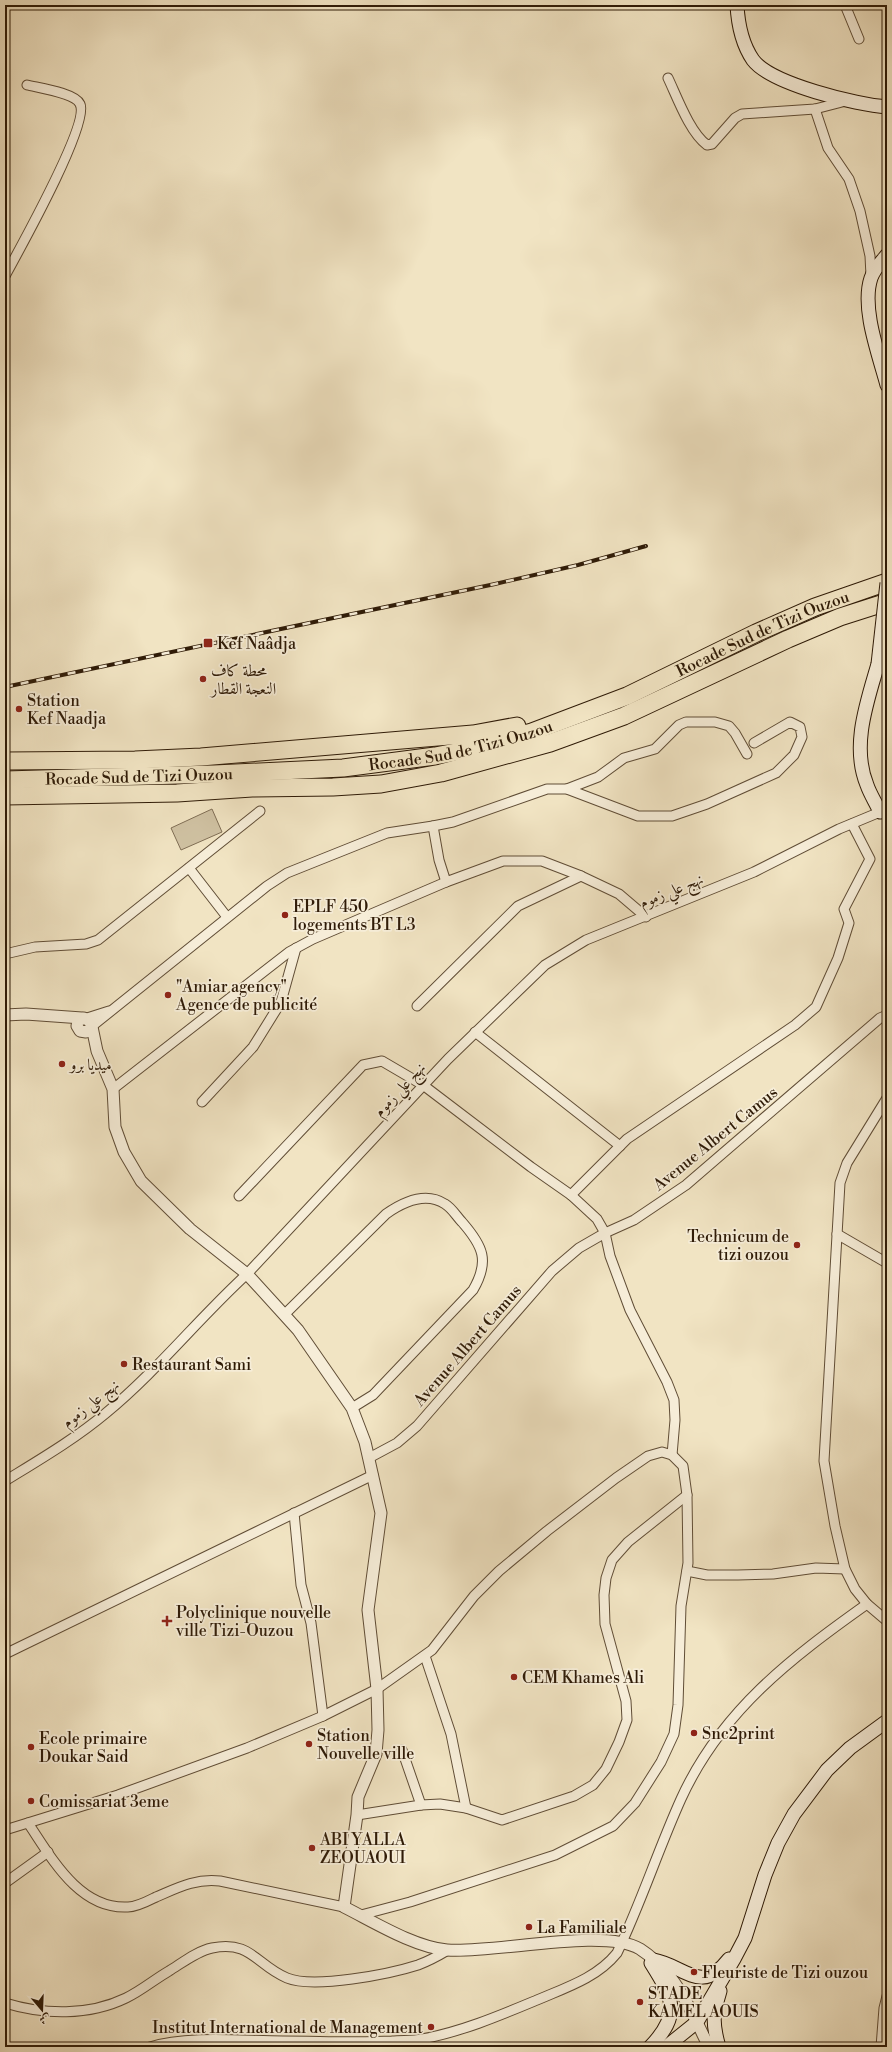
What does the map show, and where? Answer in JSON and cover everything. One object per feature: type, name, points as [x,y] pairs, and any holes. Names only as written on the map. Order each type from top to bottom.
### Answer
[{"type":"highway","name":"Rocade Sud de Tizi Ouzou","points":[[5,780],[221,774],[343,768],[391,763],[435,756],[532,732],[588,712],[661,681],[756,633],[815,607],[887,582]]},
{"type":"highway","name":"Rocade Sud de Tizi Ouzou","points":[[5,796],[177,793],[252,788],[333,787],[381,784],[441,774],[550,743],[624,716],[788,639],[840,617],[887,602]]},
{"type":"highway","points":[[5,761],[135,760],[201,757],[404,740],[473,734],[588,712]]},
{"type":"main road","points":[[737,5],[738,25],[746,47],[754,60],[764,71],[780,79],[847,100],[887,107]]},
{"type":"main road","points":[[887,255],[877,266],[871,277],[868,292],[869,306],[887,385]]},
{"type":"main road","points":[[884,811],[866,784],[859,752],[865,710],[878,664],[887,582]]},
{"type":"main road","points":[[666,2047],[692,2021],[724,1978],[745,1938],[765,1875],[778,1843],[794,1814],[827,1770],[850,1748],[887,1721]]},
{"type":"main road","points":[[650,2047],[664,2032],[671,2016],[668,1992],[652,1962],[662,1962],[682,1973],[698,1978],[714,1974],[724,1965],[745,1938]]},
{"type":"main road","points":[[719,2047],[714,2027],[713,2013],[724,1978]]},
{"type":"main road","points":[[650,2047],[692,2021]]},
{"type":"street","points":[[845,5],[859,39]]},
{"type":"street","points":[[668,78],[684,112],[701,141],[707,145],[712,144],[735,118],[742,114],[815,109],[847,100]]},
{"type":"street","points":[[5,276],[66,156],[82,113],[80,104],[74,98],[27,85]]},
{"type":"street","points":[[815,109],[828,148],[849,179],[860,211],[870,256],[871,277]]},
{"type":"street","points":[[567,789],[598,777],[624,758],[655,749],[679,725],[686,722],[715,722],[728,726],[735,733],[746,754]]},
{"type":"street","points":[[5,1015],[26,1014],[57,1017],[85,1026],[116,1009],[227,917],[267,886],[287,873],[387,833],[453,822],[547,789],[567,789],[638,816],[672,816],[707,804],[776,773],[794,755],[802,737],[800,727],[790,722],[754,743]]},
{"type":"street","points":[[5,954],[35,947],[86,944],[98,940],[260,811]]},
{"type":"street","name":"نهج علي زموم","points":[[5,1481],[48,1454],[106,1413],[146,1377],[213,1305],[247,1274],[475,1032],[544,965],[586,940],[754,872],[852,824],[884,811]]},
{"type":"street","points":[[571,1195],[633,1135],[795,1025],[816,1007],[838,958],[849,923],[844,909],[870,859],[852,824]]},
{"type":"street","points":[[433,826],[439,860],[446,882]]},
{"type":"street","points":[[113,1089],[296,948],[312,939],[446,882],[502,861],[542,861],[581,876],[619,894],[646,917]]},
{"type":"street","points":[[189,868],[227,917]]},
{"type":"street","points":[[418,1006],[518,906],[581,876]]},
{"type":"street","points":[[202,1102],[253,1047],[281,1002],[296,948]]},
{"type":"street","name":"Avenue Albert Camus","points":[[369,1458],[397,1443],[417,1426],[552,1271],[579,1248],[604,1233],[634,1220],[686,1185],[880,1018],[887,1015]]},
{"type":"street","points":[[85,1026],[113,1089],[115,1127],[124,1152],[141,1182],[190,1229],[247,1274],[298,1330],[352,1408],[365,1442],[380,1513],[368,1610],[377,1689],[376,1754],[358,1797],[357,1815],[344,1907]]},
{"type":"street","points":[[475,1032],[620,1146]]},
{"type":"street","points":[[240,1196],[363,1065],[382,1061],[423,1086],[571,1195],[597,1219],[604,1233],[610,1256],[630,1310],[667,1382],[674,1400],[675,1420],[672,1455]]},
{"type":"street","points":[[887,1098],[845,1170],[840,1183],[824,1461],[835,1526],[845,1569],[855,1589],[867,1604],[887,1621]]},
{"type":"street","points":[[284,1315],[386,1214],[402,1203],[416,1199],[434,1200],[446,1204],[474,1236],[481,1248],[483,1265],[480,1278],[473,1290],[373,1395],[352,1408]]},
{"type":"street","points":[[837,1234],[887,1263]]},
{"type":"street","points":[[5,1830],[118,1795],[246,1748],[324,1716],[377,1689],[432,1650],[479,1591],[499,1571],[547,1531],[616,1478],[648,1456],[662,1452],[672,1455],[683,1466],[687,1494],[686,1571],[681,1606],[678,1704],[674,1734],[660,1762],[635,1803],[613,1826],[555,1855],[410,1902],[361,1915]]},
{"type":"street","points":[[5,1654],[373,1475]]},
{"type":"street","points":[[357,1815],[421,1805],[440,1804],[466,1808],[502,1820],[515,1817],[574,1796],[592,1785],[606,1769],[619,1742],[627,1720],[626,1701],[605,1624],[604,1595],[606,1578],[612,1560],[628,1542],[687,1494]]},
{"type":"street","points":[[294,1513],[301,1585],[310,1623],[324,1716]]},
{"type":"street","points":[[686,1571],[706,1575],[738,1575],[816,1568],[845,1569]]},
{"type":"street","points":[[150,2047],[169,2043],[211,2040],[374,2042],[422,2039],[463,2028],[572,1986],[597,1972],[609,1963],[622,1943],[681,1798],[708,1751],[739,1711],[786,1664],[867,1604]]},
{"type":"street","points":[[425,1656],[451,1734],[466,1808]]},
{"type":"street","points":[[402,1750],[421,1805]]},
{"type":"street","points":[[28,1823],[56,1864],[80,1891],[97,1902],[113,1907],[129,1907],[188,1883],[204,1880],[344,1907],[424,1945],[448,1950],[591,1941],[622,1943],[639,1949],[671,1978],[692,2021],[702,2047]]},
{"type":"street","points":[[5,1883],[48,1852]]},
{"type":"street","points":[[5,2003],[22,2008],[55,2012],[89,2010],[112,2004],[128,1998],[196,1955],[216,1947],[233,1946],[244,1950],[274,1971],[287,1978],[308,1982],[347,1979],[394,1971],[423,1963],[448,1950]]},
{"type":"street","points":[[881,2047],[884,2008],[887,1996]]},
{"type":"street","points":[[692,2021],[709,2047]]},
{"type":"shaded area","points":[[212,809],[222,832],[181,850],[171,828]]},
{"type":"railway","points":[[5,687],[495,584],[578,565],[646,546]]},
{"type":"place","name":"Kef Naâdja","points":[[208,643]]},
{"type":"place","name":"محطة كاف النعجة القطار","points":[[203,679]]},
{"type":"place","name":"Station Kef Naadja","points":[[19,709]]},
{"type":"place","name":"EPLF 450 logements BT L3","points":[[285,915]]},
{"type":"place","name":"\"Amiar agency\" Agence de publicité","points":[[168,995]]},
{"type":"place","name":"ميديا برو","points":[[62,1064]]},
{"type":"place","name":"Technicum de tizi ouzou","points":[[797,1245]]},
{"type":"place","name":"Restaurant Sami","points":[[124,1364]]},
{"type":"place","name":"Polyclinique nouvelle ville Tizi-Ouzou","points":[[167,1621]]},
{"type":"place","name":"CEM Khames Ali","points":[[514,1677]]},
{"type":"place","name":"Snc2print","points":[[694,1733]]},
{"type":"place","name":"Station Nouvelle ville","points":[[309,1744]]},
{"type":"place","name":"Ecole primaire Doukar Said","points":[[31,1747]]},
{"type":"place","name":"Comissariat 3eme","points":[[31,1801]]},
{"type":"place","name":"ABI YALLA ZEOUAOUI","points":[[312,1848]]},
{"type":"place","name":"La Familiale","points":[[529,1927]]},
{"type":"place","name":"Fleuriste de Tizi ouzou","points":[[694,1972]]},
{"type":"place","name":"STADE KAMEL AOUIS","points":[[640,2002]]},
{"type":"place","name":"Institut International de Management","points":[[431,2027]]}]
